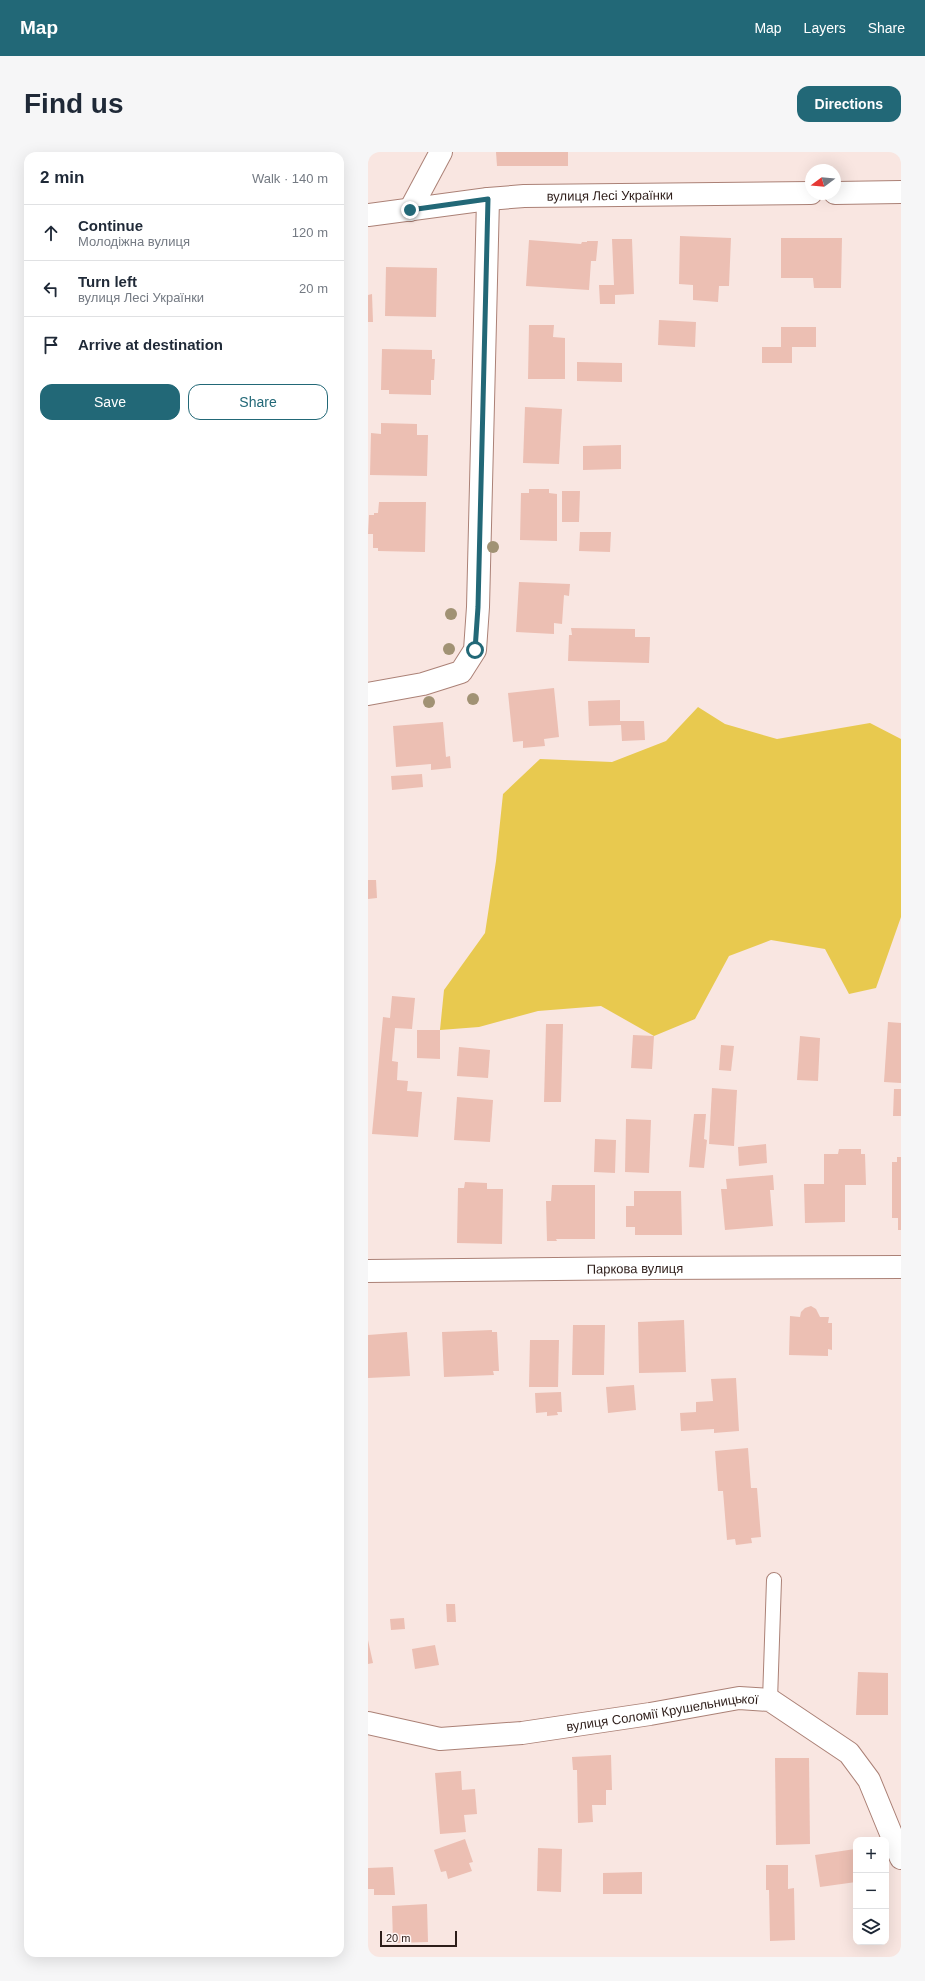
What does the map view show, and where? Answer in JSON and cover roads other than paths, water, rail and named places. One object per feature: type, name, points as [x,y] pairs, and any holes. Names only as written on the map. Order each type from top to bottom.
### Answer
[{"type":"street","points":[[410,210],[441,152]]},
{"type":"street","points":[[841,192],[901,192]]},
{"type":"street","name":"вулиця Лесі Українки","points":[[368,215],[488,199],[524,196],[805,193]]},
{"type":"street","points":[[368,694],[423,684],[461,672],[475,650],[478,607],[488,199]]},
{"type":"street","name":"Паркова вулиця","points":[[368,1271],[901,1267]]},
{"type":"street","name":"вулиця Соломії Крушельницької","points":[[368,1723],[440,1740],[522,1733],[650,1714],[739,1698],[770,1700],[849,1753],[869,1780],[901,1858]]},
{"type":"lane","points":[[770,1700],[774,1580]]}]
